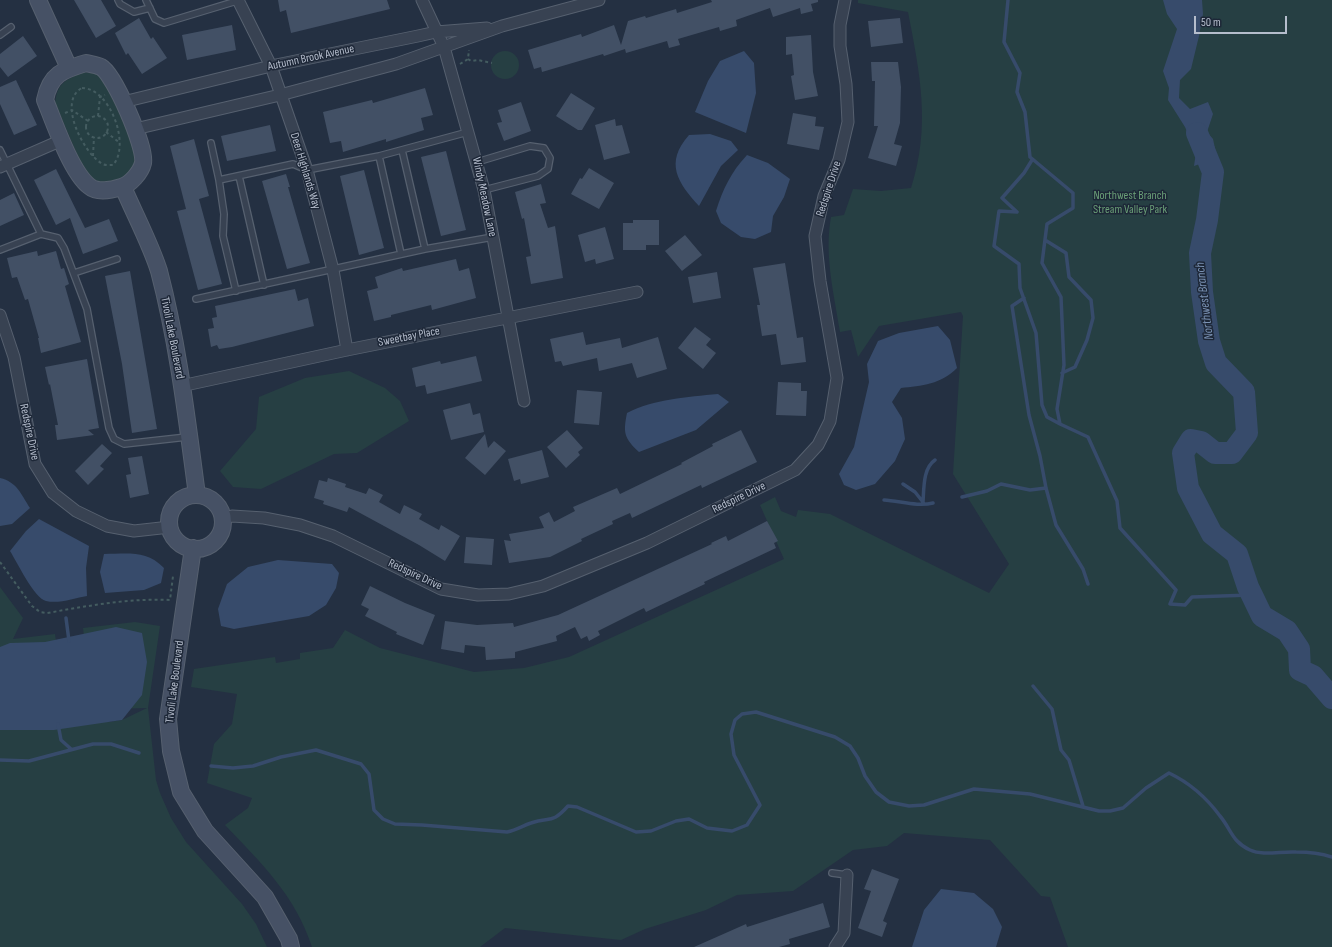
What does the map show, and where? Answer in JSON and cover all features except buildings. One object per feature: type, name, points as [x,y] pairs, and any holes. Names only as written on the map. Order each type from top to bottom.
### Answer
[{"type":"street","points":[[38,0],[69,68]]},
{"type":"street","name":"Deer Highlands Way","points":[[239,0],[271,66],[306,170],[333,270],[347,350]]},
{"type":"street","name":"Windy Meadow Lane","points":[[422,0],[444,47],[477,162],[484,190],[524,401]]},
{"type":"street","name":"Autumn Brook Avenue","points":[[135,129],[280,95],[396,64],[502,26],[599,0]]},
{"type":"street","name":"Redspire Drive","points":[[222,518],[232,516],[264,518],[300,526],[333,536],[441,589],[478,595],[509,594],[543,586],[647,544],[795,470],[818,445],[830,421],[837,378],[823,296],[815,236],[824,196],[839,160],[848,122],[846,84],[840,46],[840,25],[845,0]]},
{"type":"street","name":"Autumn Brook Avenue","points":[[117,97],[436,32],[502,26]]},
{"type":"street","points":[[86,63],[101,67],[110,77],[117,97],[135,129],[141,145],[143,163],[135,178],[124,187],[104,191],[90,187],[79,174],[62,140],[45,100],[48,86],[57,75],[69,68],[86,63]]},
{"type":"street","points":[[3,166],[62,140]]},
{"type":"street","name":"Tivoli Lake Boulevard","points":[[124,187],[158,269],[170,317],[190,436],[197,495]]},
{"type":"street","name":"Sweetbay Place","points":[[181,386],[347,350],[637,292]]},
{"type":"street","name":"Redspire Drive","points":[[0,315],[14,357],[35,464],[54,493],[76,511],[107,526],[134,530],[170,527]]},
{"type":"street","points":[[197,495],[211,499],[216,504],[222,518],[221,530],[215,540],[209,545],[193,548],[178,542],[170,527],[169,519],[175,505],[189,496],[197,495]]},
{"type":"street","name":"Tivoli Lake Boulevard","points":[[193,548],[168,719],[174,765],[181,792],[205,831],[265,896],[289,939],[291,947]]},
{"type":"street","points":[[835,947],[844,934],[847,875]]},
{"type":"lane","points":[[118,0],[120,4],[134,12],[150,8]]},
{"type":"lane","points":[[146,0],[155,19],[164,23],[239,0]]},
{"type":"lane","points":[[0,35],[11,27]]},
{"type":"lane","points":[[219,180],[293,164],[306,170],[379,156],[468,132]]},
{"type":"lane","points":[[210,143],[219,180],[224,214],[223,236],[236,291]]},
{"type":"lane","points":[[477,162],[530,146],[544,148],[550,158],[548,169],[538,176],[484,190]]},
{"type":"lane","points":[[0,150],[3,166],[41,234]]},
{"type":"lane","points":[[402,150],[424,249]]},
{"type":"lane","points":[[379,156],[401,254]]},
{"type":"lane","points":[[239,176],[264,285]]},
{"type":"lane","points":[[0,250],[41,234],[58,238],[64,248],[87,309],[109,428],[114,439],[124,444],[190,436]]},
{"type":"lane","points":[[196,299],[424,249],[493,237]]},
{"type":"lane","points":[[74,273],[117,259]]},
{"type":"lane","points":[[832,874],[847,875]]},
{"type":"path","points":[[459,65],[468,59],[469,50]]},
{"type":"path","points":[[468,59],[471,61],[478,60],[492,63]]},
{"type":"path","points":[[82,88],[94,90],[100,97],[117,123],[120,143],[119,159],[113,165],[102,164],[93,156],[81,140],[76,130],[72,110],[73,97],[76,91],[82,88]]},
{"type":"path","points":[[100,97],[117,97]]},
{"type":"path","points":[[98,116],[100,97]]},
{"type":"path","points":[[62,114],[72,110]]},
{"type":"path","points":[[72,110],[88,121]]},
{"type":"path","points":[[98,116],[91,118],[88,121],[86,130],[90,136],[94,137],[100,137],[106,132]]},
{"type":"path","points":[[98,116],[106,122],[106,132]]},
{"type":"path","points":[[106,132],[120,143]]},
{"type":"path","points":[[93,156],[94,137]]},
{"type":"path","points":[[0,562],[32,606],[40,612],[47,613],[112,602],[146,599],[170,600],[174,570]]},
{"type":"green space","name":"Northwest Branch Stream Valley Park","points":[[858,0],[1332,0],[1332,947],[1068,947],[1050,897],[1041,896],[990,840],[904,833],[887,846],[853,850],[793,891],[737,895],[706,910],[645,929],[621,940],[505,928],[480,947],[312,947],[305,928],[287,896],[252,853],[225,825],[248,808],[252,798],[207,783],[214,744],[232,724],[237,694],[191,687],[194,669],[275,657],[276,663],[300,659],[300,653],[333,648],[345,630],[380,648],[474,672],[524,668],[569,657],[784,559],[760,505],[775,497],[781,511],[796,517],[798,510],[830,514],[989,593],[1009,564],[953,474],[963,316],[961,312],[879,326],[858,357],[851,330],[840,332],[829,260],[829,231],[831,217],[844,215],[853,189],[881,191],[911,188],[921,143],[922,100],[908,12],[858,3]]},
{"type":"green space","points":[[505,51],[515,55],[519,65],[515,75],[505,79],[495,75],[491,65],[495,55]]},
{"type":"green space","points":[[82,72],[98,74],[105,79],[135,145],[138,158],[132,171],[124,179],[106,183],[95,180],[85,173],[55,103],[60,86],[67,80]]},
{"type":"green space","points":[[349,371],[385,388],[400,401],[409,421],[357,453],[334,454],[261,489],[233,487],[220,471],[256,429],[259,397],[305,378]]},
{"type":"green space","points":[[0,587],[23,618],[13,639],[55,634],[58,657],[86,653],[83,628],[135,622],[160,626],[148,708],[156,780],[160,793],[171,818],[186,842],[242,904],[256,924],[267,947],[0,947]],"holes":[[[147,708],[122,720],[109,722],[109,709]]]},
{"type":"water","points":[[1163,0],[1202,0],[1203,14],[1199,36],[1191,69],[1180,80],[1179,98],[1190,109],[1208,102],[1213,114],[1207,132],[1213,139],[1217,158],[1194,166],[1196,152],[1185,127],[1168,100],[1169,88],[1163,71],[1177,29],[1167,14]]},
{"type":"water","points":[[744,51],[754,63],[756,93],[746,133],[695,112],[708,81],[720,61]]},
{"type":"water","points":[[710,134],[731,141],[738,150],[721,166],[699,206],[680,181],[676,164],[677,155],[681,145],[689,135]]},
{"type":"water","points":[[747,155],[768,163],[790,179],[784,197],[773,216],[771,232],[755,239],[741,237],[721,223],[716,211],[728,181],[736,168]]},
{"type":"water","points":[[938,326],[950,340],[957,368],[945,378],[938,381],[924,385],[901,388],[892,402],[902,418],[905,439],[895,461],[875,484],[856,490],[844,485],[839,474],[854,447],[869,382],[867,364],[878,341],[899,333]]},
{"type":"water","points":[[718,394],[729,402],[696,430],[639,452],[630,443],[626,435],[625,426],[627,413],[637,408],[659,402]]},
{"type":"water","points":[[0,478],[11,482],[15,486],[30,508],[12,524],[0,526]]},
{"type":"water","points":[[39,519],[89,546],[86,568],[87,596],[62,601],[46,601],[36,593],[26,579],[10,551],[26,531]]},
{"type":"water","points":[[104,554],[137,554],[151,558],[164,568],[161,583],[144,590],[105,593],[100,572]]},
{"type":"water","points":[[278,560],[332,564],[339,573],[336,588],[326,605],[309,616],[234,629],[221,626],[218,609],[227,584],[248,567]]},
{"type":"water","points":[[116,627],[142,633],[147,662],[142,695],[122,720],[54,730],[0,730],[0,647],[10,643],[45,642]]},
{"type":"water","points":[[941,889],[974,893],[993,909],[1002,927],[996,947],[912,947],[924,910]]},
{"type":"waterway","points":[[1008,0],[1004,42],[1020,73],[1017,92],[1025,112],[1030,157],[1073,193],[1073,208],[1047,224],[1042,263],[1061,297],[1064,365],[1057,409],[1060,424],[1088,437],[1117,501],[1120,528],[1176,590],[1170,604],[1185,605],[1192,597],[1251,595]]},
{"type":"waterway","name":"Northwest Branch","points":[[1197,133],[1213,172],[1207,220],[1200,253],[1202,292],[1209,341],[1216,363],[1244,392],[1247,433],[1232,453],[1215,453],[1201,442],[1191,440],[1183,453],[1188,488],[1212,534],[1237,554],[1248,587],[1262,616],[1287,631],[1299,649],[1300,670],[1313,676],[1332,698]]},
{"type":"waterway","points":[[1032,160],[1024,173],[1002,198],[1017,212],[999,211],[994,246],[1019,264],[1020,288],[1036,333],[1042,405],[1047,417],[1060,424]]},
{"type":"waterway","points":[[1045,240],[1066,253],[1069,277],[1091,300],[1093,318],[1087,340],[1075,367],[1062,373]]},
{"type":"waterway","points":[[1024,298],[1012,306],[1029,415],[1056,525],[1083,569],[1088,584]]},
{"type":"waterway","points":[[923,502],[926,473],[928,468],[935,460]]},
{"type":"waterway","points":[[903,484],[915,492],[923,502]]},
{"type":"waterway","points":[[962,497],[987,491],[1001,484],[1030,490],[1046,488]]},
{"type":"waterway","points":[[884,500],[915,504],[933,503]]},
{"type":"waterway","points":[[66,618],[69,641]]},
{"type":"waterway","points":[[1033,686],[1052,709],[1061,750],[1069,760],[1083,806]]},
{"type":"waterway","points":[[211,766],[233,768],[253,766],[281,757],[316,750],[361,764],[369,774],[374,810],[383,819],[395,824],[507,832],[537,821],[554,818],[568,806],[577,807],[636,832],[651,831],[676,821],[689,819],[707,828],[732,831],[747,825],[760,805],[734,755],[731,734],[735,720],[742,714],[756,712],[835,737],[850,746],[858,758],[865,776],[876,792],[889,802],[909,806],[924,805],[974,789],[1030,794],[1099,811],[1110,811],[1123,808],[1146,788],[1169,773],[1184,781],[1203,797],[1215,809],[1235,839],[1244,847],[1261,853],[1310,853],[1332,857]]},
{"type":"waterway","points":[[58,724],[61,740],[71,749]]},
{"type":"waterway","points":[[0,760],[29,761],[93,744],[111,744],[139,753]]}]
